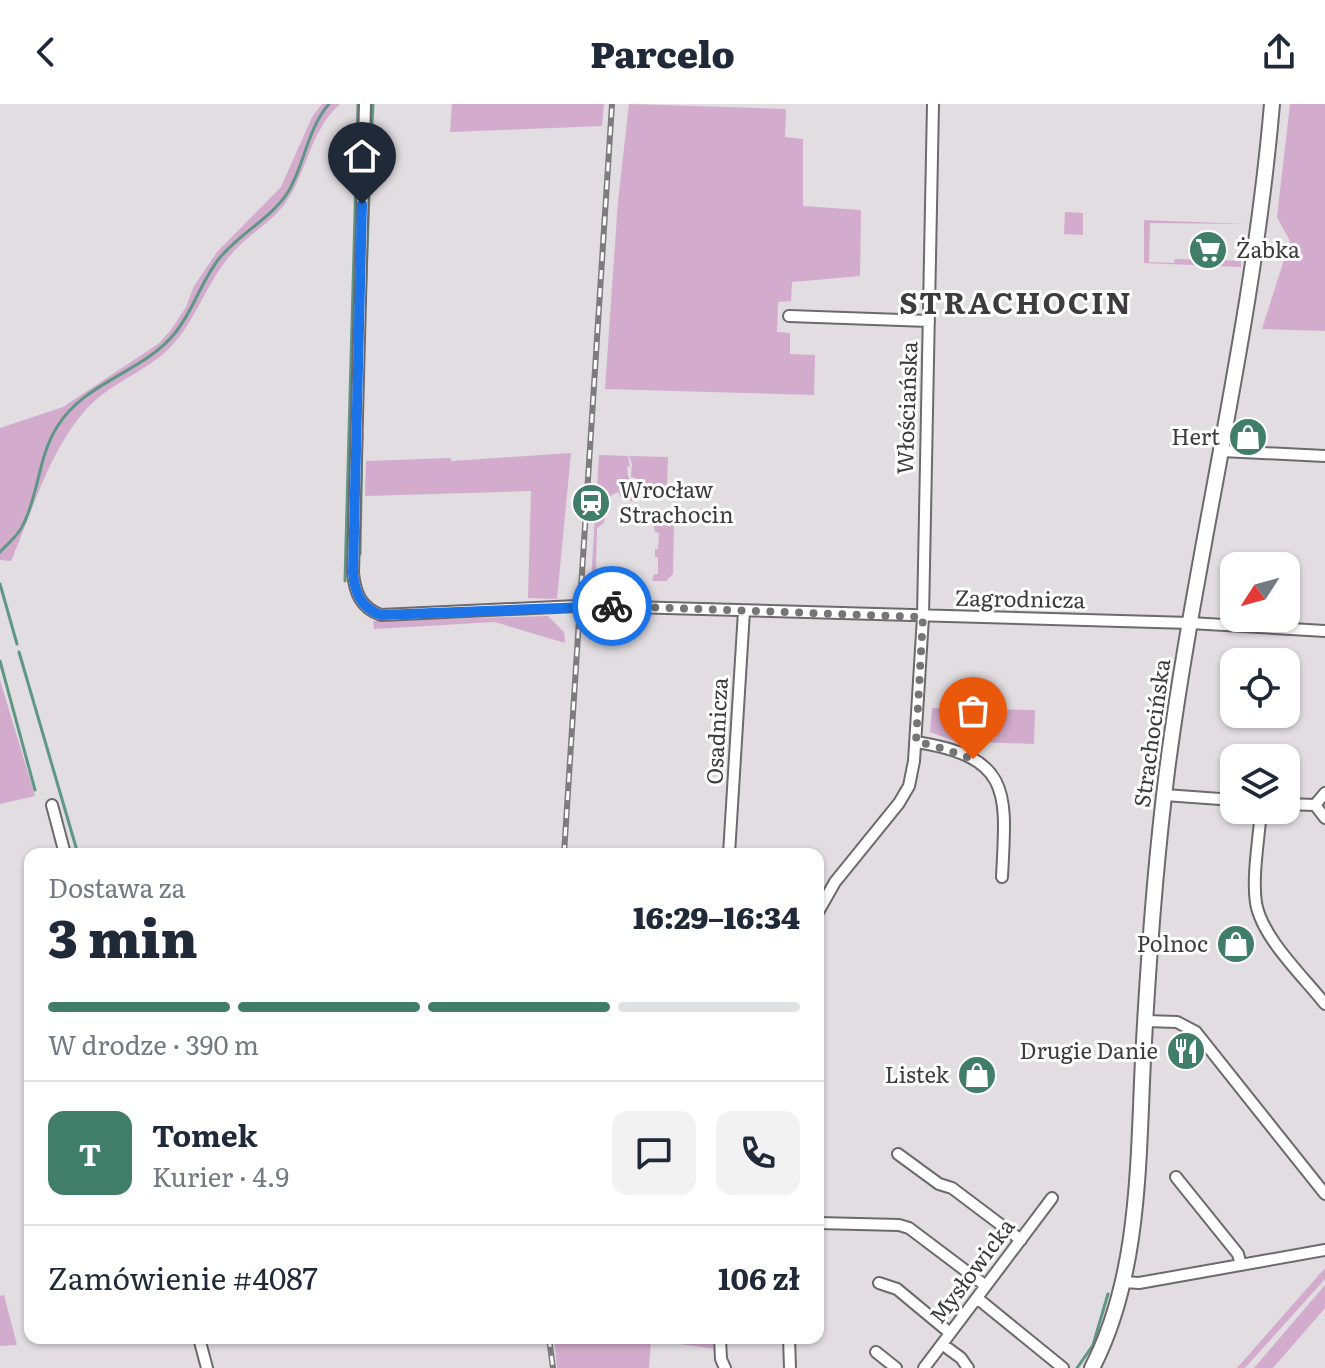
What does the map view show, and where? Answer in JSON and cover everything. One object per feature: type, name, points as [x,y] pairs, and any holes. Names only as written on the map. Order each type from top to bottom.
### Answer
[{"type":"main road","name":"Strachocińska","points":[[1092,1368],[1110,1330],[1124,1282],[1134,1206],[1165,795],[1190,623],[1257,242],[1272,104]]},
{"type":"street","name":"Zagrodnicza","points":[[365,104],[353,573],[358,597],[369,611],[381,615],[591,606],[1190,623],[1325,631]]},
{"type":"street","name":"Włościańska","points":[[824,901],[835,882],[899,803],[909,786],[916,742],[923,617],[933,104]]},
{"type":"street","points":[[789,316],[929,321]]},
{"type":"street","points":[[1222,451],[1325,456]]},
{"type":"street","name":"Osadnicza","points":[[729,848],[744,611]]},
{"type":"street","points":[[916,742],[973,759],[997,782],[1003,796],[1005,814],[1002,877]]},
{"type":"street","points":[[1315,805],[1325,793]]},
{"type":"street","points":[[1165,795],[1220,799]]},
{"type":"street","points":[[1300,804],[1315,805]]},
{"type":"street","points":[[52,805],[63,848]]},
{"type":"street","points":[[1315,805],[1325,818]]},
{"type":"street","points":[[1260,824],[1255,894],[1260,917],[1275,942],[1325,1004]]},
{"type":"street","points":[[1146,1021],[1177,1022],[1196,1032],[1325,1194]]},
{"type":"street","points":[[898,1154],[939,1184],[952,1188],[1021,1240]]},
{"type":"street","points":[[1176,1177],[1238,1254],[1241,1265]]},
{"type":"street","name":"Mysłowicka","points":[[924,1368],[1052,1198]]},
{"type":"street","points":[[824,1223],[899,1225],[909,1228],[986,1286]]},
{"type":"street","points":[[1124,1282],[1139,1283],[1325,1250]]},
{"type":"street","points":[[879,1283],[897,1289],[950,1333]]},
{"type":"street","points":[[977,1298],[1063,1368]]},
{"type":"street","points":[[201,1344],[207,1368]]},
{"type":"street","points":[[720,1344],[725,1368]]},
{"type":"street","points":[[789,1344],[790,1368]]},
{"type":"street","points":[[942,1344],[961,1358],[968,1368]]},
{"type":"street","points":[[876,1352],[896,1368]]},
{"type":"shaded area","points":[[322,104],[340,104],[322,126],[284,205],[225,262],[173,344],[162,355],[110,389],[83,413],[50,465],[11,561],[0,560],[0,428],[63,407],[158,344],[186,307],[194,286],[217,252],[281,187],[312,117]]},
{"type":"shaded area","points":[[452,104],[604,104],[602,126],[450,132]]},
{"type":"shaded area","points":[[629,104],[786,109],[785,137],[803,139],[803,206],[861,210],[860,276],[792,282],[791,301],[778,302],[777,332],[790,333],[790,354],[815,355],[814,395],[605,389],[618,201]]},
{"type":"shaded area","points":[[1290,104],[1325,104],[1325,331],[1262,329],[1290,241],[1277,217]]},
{"type":"shaded area","points":[[1065,212],[1083,213],[1083,235],[1064,234]]},
{"type":"shaded area","points":[[1144,220],[1247,224],[1150,223],[1149,262],[1174,263],[1175,259],[1241,261],[1241,267],[1144,263]]},
{"type":"shaded area","points":[[571,453],[557,599],[528,598],[531,491],[365,496],[366,461],[450,458],[452,461]]},
{"type":"shaded area","points":[[599,455],[628,456],[628,477],[634,482],[641,480],[631,477],[632,464],[629,456],[668,457],[667,489],[648,492],[646,485],[639,492],[637,501],[623,501],[618,492],[605,499],[609,509],[601,505],[598,511],[605,516],[604,523],[597,528],[596,570],[603,577],[597,580],[597,587],[610,588],[610,597],[590,596]]},
{"type":"shaded area","points":[[652,515],[673,516],[674,520],[673,574],[666,581],[652,581],[654,574],[658,574],[655,549],[658,549],[659,533],[655,532]]},
{"type":"shaded area","points":[[548,616],[564,632],[565,643],[495,622],[374,629],[373,621]]},
{"type":"shaded area","points":[[0,680],[35,796],[0,804]]},
{"type":"shaded area","points":[[932,708],[1035,710],[1034,744],[979,742],[971,747],[930,732]]},
{"type":"shaded area","points":[[1325,1268],[1325,1279],[1245,1368],[1237,1368]]},
{"type":"shaded area","points":[[1325,1285],[1325,1308],[1273,1368],[1254,1368]]},
{"type":"shaded area","points":[[4,1295],[17,1345],[0,1346],[0,1296]]},
{"type":"shaded area","points":[[555,1344],[651,1344],[649,1368],[557,1368]]},
{"type":"shaded area","points":[[680,1344],[716,1344],[716,1349]]},
{"type":"waterway","points":[[0,552],[23,525],[46,451],[57,427],[83,399],[147,358],[175,333],[218,260],[273,210],[288,192],[316,124],[329,104]]},
{"type":"waterway","points":[[345,581],[358,104]]},
{"type":"waterway","points":[[370,157],[373,104]]},
{"type":"waterway","points":[[365,304],[369,195]]},
{"type":"waterway","points":[[360,554],[362,433]]},
{"type":"waterway","points":[[0,584],[17,644]]},
{"type":"waterway","points":[[19,652],[76,848]]},
{"type":"waterway","points":[[0,661],[35,790]]},
{"type":"waterway","points":[[1077,1368],[1093,1345],[1108,1294]]},
{"type":"railway","points":[[564,848],[612,104]]},
{"type":"railway","points":[[550,1344],[553,1368]]},
{"type":"way so far","points":[[612,606],[923,617],[916,742],[973,759]]},
{"type":"place","name":"Żabka","points":[[1208,250]]},
{"type":"place","name":"Hert","points":[[1248,437]]},
{"type":"place","name":"Wrocław Strachocin","points":[[591,503]]},
{"type":"place","name":"Polnoc","points":[[1236,944]]},
{"type":"place","name":"Drugie Danie","points":[[1186,1051]]},
{"type":"place","name":"Listek","points":[[977,1075]]},
{"type":"district","name":"STRACHOCIN","points":[[1016,304]]},
{"type":"route","points":[[362,204],[353,573],[358,597],[369,611],[381,615],[612,606]]}]
